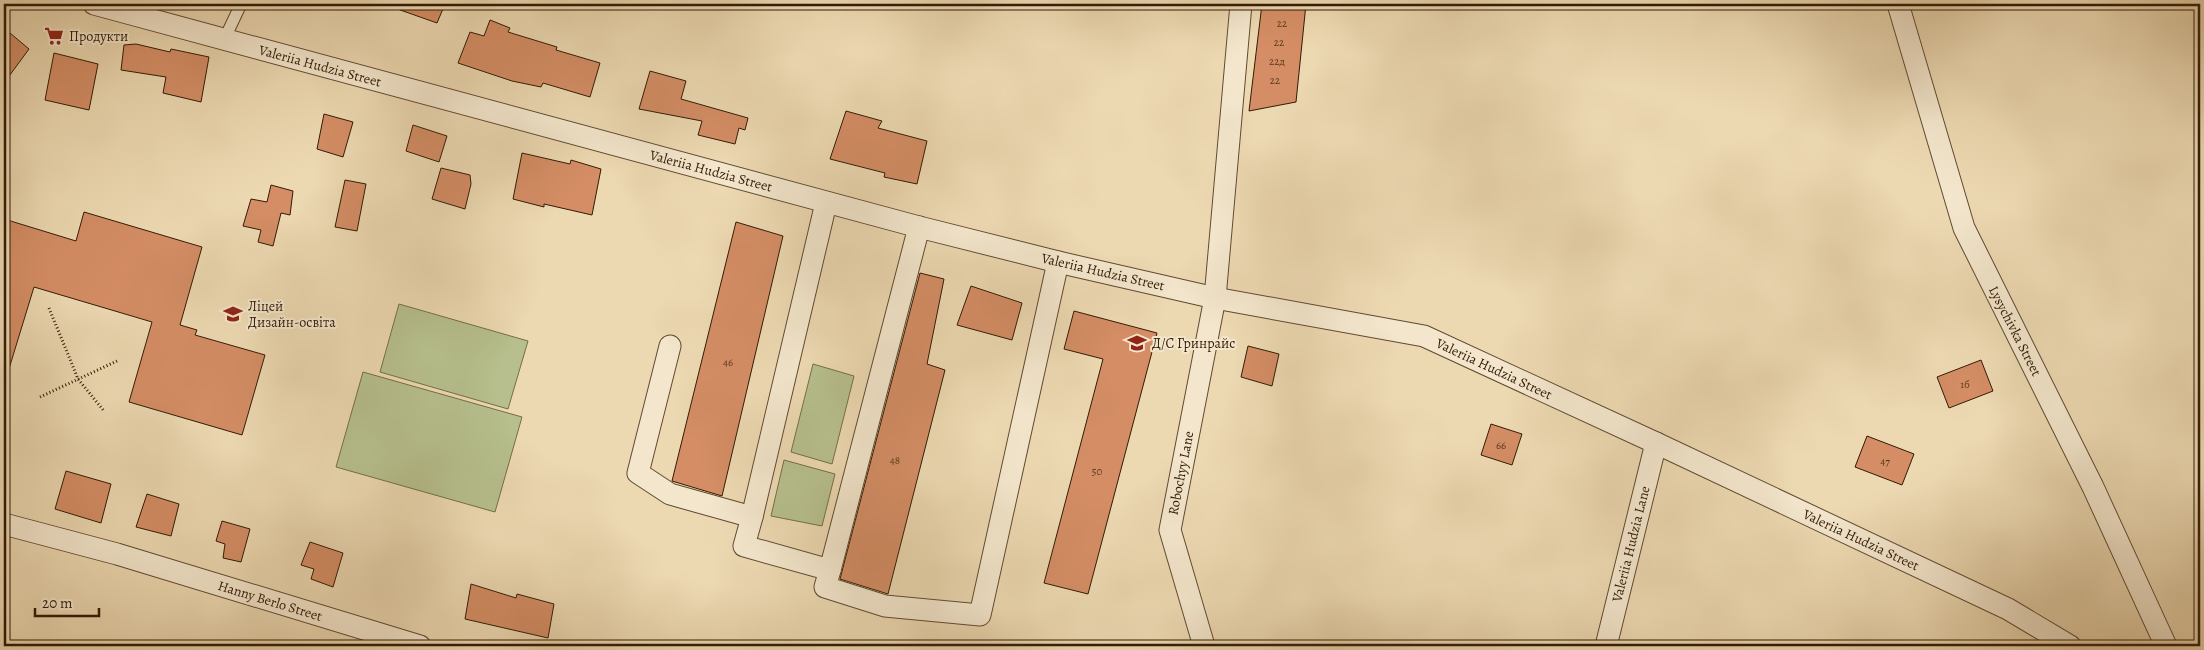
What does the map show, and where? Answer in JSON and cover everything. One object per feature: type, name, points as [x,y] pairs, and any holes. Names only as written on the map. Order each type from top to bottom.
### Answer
[{"type":"street","name":"Valeriia Hudzia Street","points":[[94,4],[919,227],[1058,262],[1215,298],[1424,336],[2008,609],[2070,646]]},
{"type":"street","name":"Robochyy Lane","points":[[1204,646],[1170,530],[1215,298],[1241,4]]},
{"type":"street","name":"Lysychivka Street","points":[[1898,4],[1964,228],[2093,487],[2166,646]]},
{"type":"street","points":[[826,202],[744,546],[830,570]]},
{"type":"street","points":[[919,227],[825,587],[886,606],[980,615],[1058,262]]},
{"type":"street","points":[[670,346],[638,473],[670,494],[752,517]]},
{"type":"street","name":"Valeriia Hudzia Lane","points":[[1606,646],[1656,443]]},
{"type":"street","name":"Hanny Berlo Street","points":[[4,524],[118,554],[420,646]]},
{"type":"lane","points":[[224,40],[241,4]]},
{"type":"path","points":[[49,308],[78,379],[104,412]]},
{"type":"path","points":[[40,397],[117,361]]},
{"type":"green space","points":[[399,304],[528,341],[508,409],[380,372]]},
{"type":"green space","points":[[813,364],[854,376],[832,464],[791,452]]},
{"type":"green space","points":[[363,372],[522,417],[495,512],[336,467]]},
{"type":"green space","points":[[784,460],[835,474],[822,526],[771,516]]},
{"type":"building","points":[[390,4],[445,4],[437,23],[389,6]]},
{"type":"building","points":[[1262,4],[1306,4],[1296,102],[1249,111]]},
{"type":"building","points":[[490,20],[510,28],[508,32],[557,47],[556,50],[600,63],[590,97],[543,83],[541,87],[512,81],[458,63],[470,32],[484,36]]},
{"type":"building","points":[[4,28],[29,49],[4,83]]},
{"type":"building","points":[[136,44],[170,52],[171,49],[209,57],[201,102],[163,93],[166,77],[121,70],[124,45]]},
{"type":"building","points":[[54,53],[98,64],[89,110],[45,100]]},
{"type":"building","points":[[650,71],[686,81],[681,99],[748,118],[745,130],[739,128],[735,144],[698,135],[702,121],[639,109]]},
{"type":"building","points":[[846,111],[882,121],[878,128],[927,141],[917,184],[884,177],[885,173],[830,159]]},
{"type":"building","points":[[324,114],[353,122],[343,157],[317,149]]},
{"type":"building","points":[[413,125],[447,136],[439,162],[406,151]]},
{"type":"building","points":[[522,153],[570,164],[571,160],[601,169],[592,215],[544,204],[544,207],[513,199]]},
{"type":"building","points":[[441,168],[470,175],[471,184],[465,209],[432,199]]},
{"type":"building","points":[[345,180],[366,184],[357,231],[335,227]]},
{"type":"building","points":[[271,185],[293,191],[290,215],[281,213],[273,246],[258,242],[261,230],[243,226],[251,199],[267,202]]},
{"type":"building","points":[[84,212],[202,247],[180,325],[197,330],[195,335],[265,355],[242,435],[129,402],[152,322],[34,287],[8,372],[4,371],[4,219],[76,241]]},
{"type":"building","points":[[736,222],[783,236],[722,496],[672,481]]},
{"type":"building","points":[[920,273],[944,279],[927,364],[945,370],[888,594],[840,579]]},
{"type":"building","points":[[971,286],[1022,303],[1012,340],[957,325]]},
{"type":"building","points":[[1074,311],[1157,333],[1088,594],[1044,583],[1103,359],[1064,349]]},
{"type":"building","points":[[1248,346],[1279,354],[1272,386],[1241,377]]},
{"type":"building","points":[[1981,360],[1993,391],[1949,408],[1937,377]]},
{"type":"building","points":[[1491,424],[1522,434],[1512,465],[1481,455]]},
{"type":"building","points":[[1867,436],[1914,454],[1902,485],[1855,467]]},
{"type":"building","points":[[66,471],[111,484],[101,523],[55,509]]},
{"type":"building","points":[[147,494],[179,504],[171,536],[136,527]]},
{"type":"building","points":[[222,521],[250,529],[241,562],[223,558],[225,544],[216,541]]},
{"type":"building","points":[[310,542],[343,553],[333,587],[311,579],[314,569],[301,565]]},
{"type":"building","points":[[471,584],[516,598],[517,594],[554,604],[548,638],[465,619]]},
{"type":"place","name":"Продукти","points":[[54,36]]},
{"type":"place","name":"Ліцей Дизайн-освіта","points":[[233,314]]},
{"type":"place","name":"Д/С Гринрайс","points":[[1137,343]]}]
